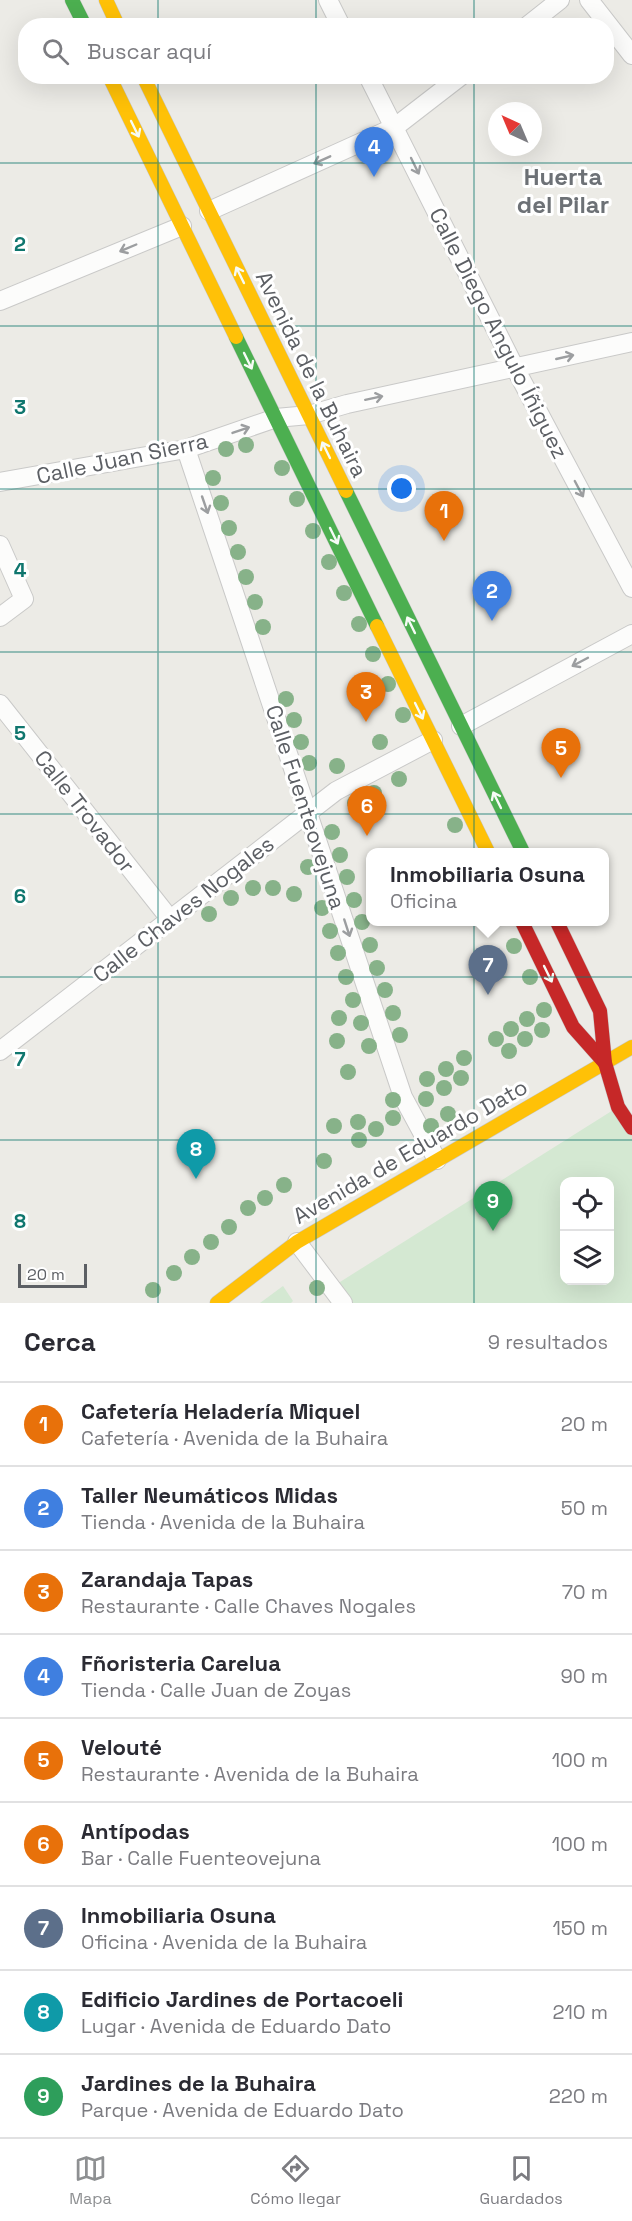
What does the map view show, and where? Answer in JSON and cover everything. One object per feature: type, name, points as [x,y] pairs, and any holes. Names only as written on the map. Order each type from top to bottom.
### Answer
[{"type":"main road","points":[[72,0],[81,18]]},
{"type":"main road","points":[[106,0],[114,18]]},
{"type":"main road","points":[[114,84],[486,848]]},
{"type":"main road","name":"Avenida de la Buhaira","points":[[147,84],[521,848]]},
{"type":"main road","points":[[524,926],[573,1027],[605,1063]]},
{"type":"main road","points":[[559,926],[600,1011],[605,1063],[618,1107],[632,1128]]},
{"type":"main road","name":"Avenida de Eduardo Dato","points":[[217,1303],[297,1242],[632,1047]]},
{"type":"street","points":[[328,0],[337,18]]},
{"type":"street","points":[[537,18],[560,0]]},
{"type":"street","points":[[589,0],[603,18]]},
{"type":"street","points":[[614,32],[632,55]]},
{"type":"street","name":"Calle Diego Angulo Íñiguez","points":[[372,84],[515,369],[632,588]]},
{"type":"street","points":[[209,211],[395,127],[451,84]]},
{"type":"street","points":[[0,301],[182,225]]},
{"type":"street","name":"Calle Juan Sierra","points":[[0,482],[186,449],[276,418],[309,415],[347,404],[632,342]]},
{"type":"street","name":"Calle Fuenteovejuna","points":[[186,449],[403,1097],[437,1160]]},
{"type":"street","points":[[0,545],[24,599],[0,617]]},
{"type":"street","points":[[461,726],[632,634]]},
{"type":"street","name":"Calle Trovador","points":[[0,704],[170,919]]},
{"type":"street","name":"Calle Chaves Nogales","points":[[0,1051],[336,791],[433,740]]},
{"type":"street","points":[[297,1242],[343,1303]]},
{"type":"green space","points":[[618,1107],[632,1128],[632,1303],[345,1303],[332,1287]]},
{"type":"green space","points":[[283,1286],[293,1301],[291,1303],[260,1303]]},
{"type":"traffic: fast","points":[[72,0],[81,18]]},
{"type":"traffic: fast","points":[[236,337],[377,626]]},
{"type":"traffic: fast","points":[[346,491],[521,848]]},
{"type":"traffic: slow","points":[[106,0],[114,18]]},
{"type":"traffic: slow","points":[[113,84],[236,337]]},
{"type":"traffic: slow","points":[[147,84],[346,491]]},
{"type":"traffic: slow","points":[[377,626],[486,848]]},
{"type":"traffic: slow","points":[[217,1303],[297,1242],[632,1047]]},
{"type":"traffic: jam","points":[[524,926],[573,1027],[605,1063]]},
{"type":"traffic: jam","points":[[559,926],[600,1011],[605,1063],[618,1107],[632,1128]]},
{"type":"place","name":"Fñoristeria Carelua","points":[[374,177]]},
{"type":"place","name":"Cafetería Heladería Miquel","points":[[444,541]]},
{"type":"place","name":"Taller Neumáticos Midas","points":[[492,621]]},
{"type":"place","name":"Zarandaja Tapas","points":[[366,722]]},
{"type":"place","name":"Velouté","points":[[561,778]]},
{"type":"place","name":"Antípodas","points":[[367,836]]},
{"type":"place","name":"Inmobiliaria Osuna","points":[[488,995]]},
{"type":"place","name":"Edificio Jardines de Portacoeli","points":[[196,1179]]},
{"type":"place","name":"Jardines de la Buhaira","points":[[493,1231]]},
{"type":"district","name":"Huerta del Pilar","points":[[563,190]]}]
